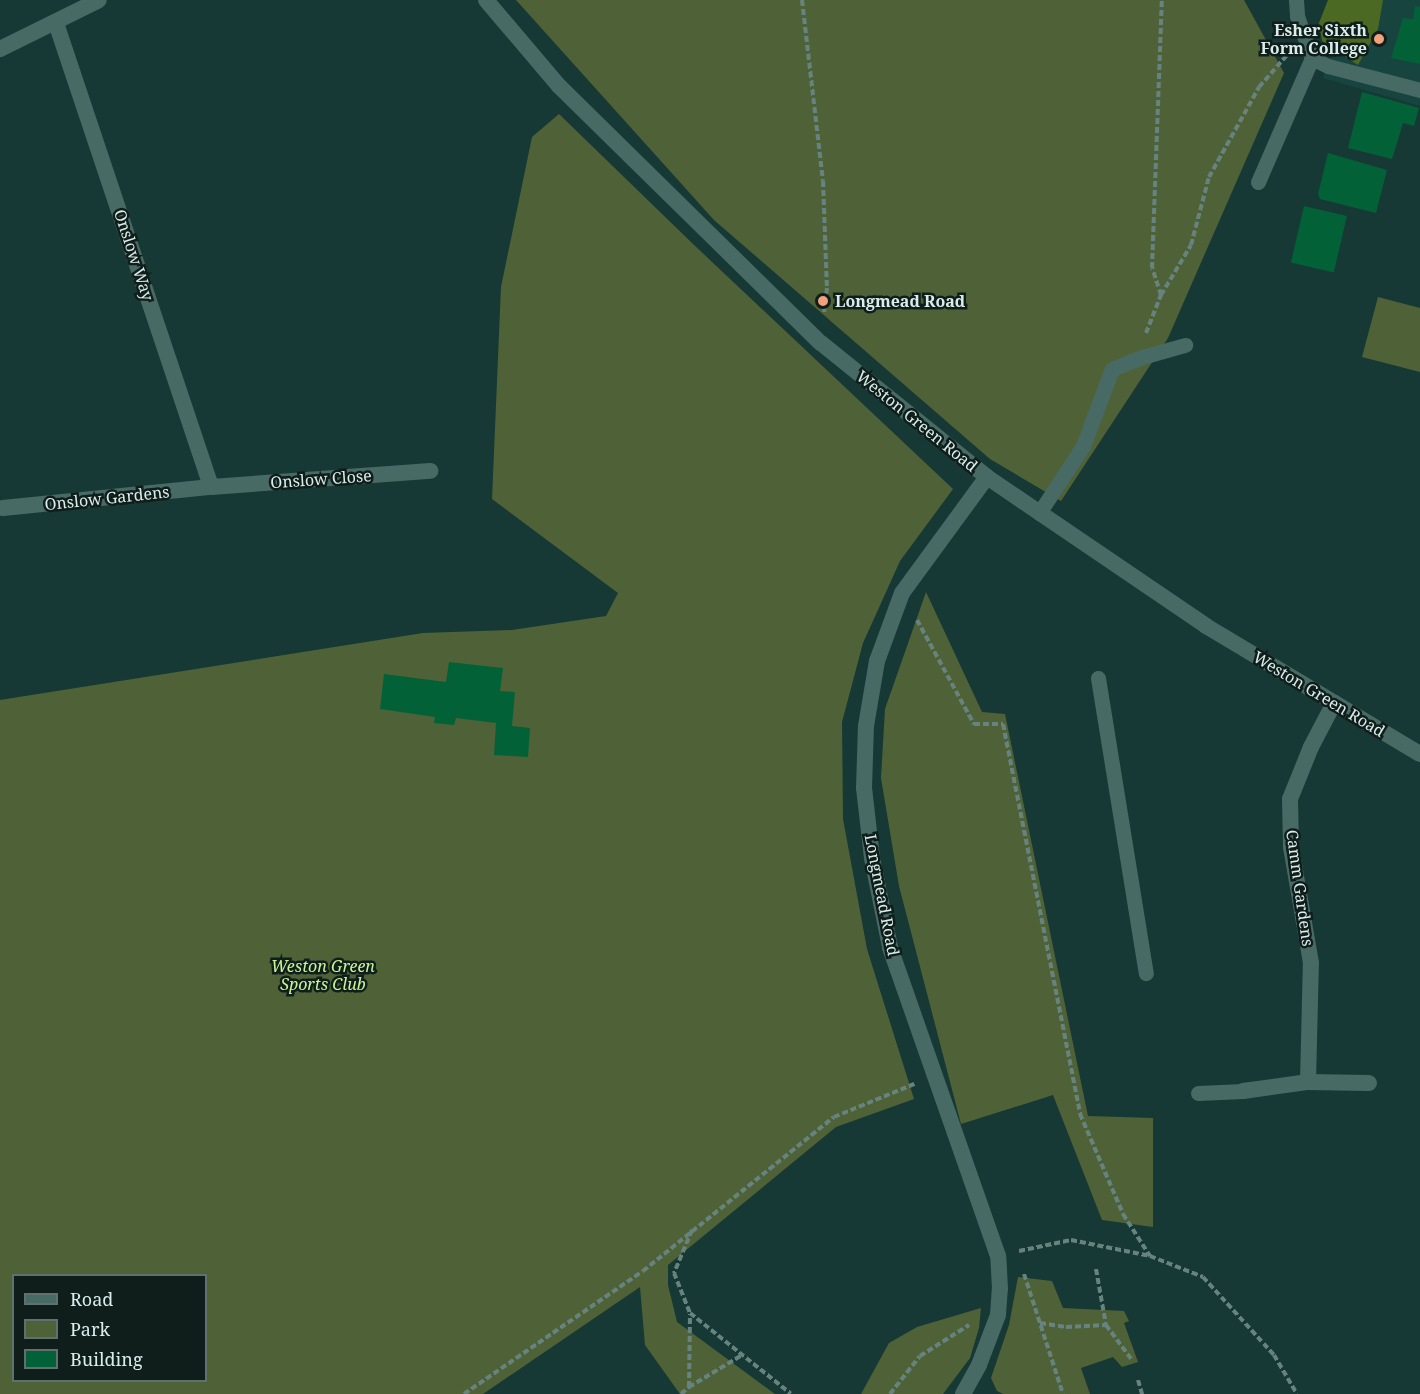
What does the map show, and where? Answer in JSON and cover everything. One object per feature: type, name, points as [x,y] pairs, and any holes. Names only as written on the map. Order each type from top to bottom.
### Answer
[{"type":"street","points":[[0,49],[99,0]]},
{"type":"street","name":"Weston Green Road","points":[[486,0],[558,85],[821,343],[987,477],[1039,513],[1206,626],[1420,754]]},
{"type":"street","name":"Onslow Way","points":[[56,23],[212,487]]},
{"type":"street","name":"Onslow Close","points":[[212,487],[430,471]]},
{"type":"street","name":"Longmead Road","points":[[963,1394],[980,1365],[998,1315],[1000,1289],[998,1256],[890,947],[872,858],[864,788],[866,726],[877,662],[902,593],[987,477]]},
{"type":"street","name":"Onslow Gardens","points":[[3,508],[212,487]]},
{"type":"street","name":"Camm Gardens","points":[[1308,1082],[1311,963],[1291,847],[1290,799],[1311,747],[1334,703]]},
{"type":"street","points":[[1243,1091],[1308,1082],[1369,1083]]},
{"type":"lane","points":[[1296,0],[1304,36],[1312,58],[1328,66],[1420,90]]},
{"type":"lane","points":[[1258,182],[1312,58]]},
{"type":"lane","points":[[1039,513],[1083,446],[1112,369],[1136,359],[1185,345]]},
{"type":"lane","points":[[1098,678],[1146,972]]},
{"type":"lane","points":[[1198,1093],[1243,1091]]},
{"type":"path","points":[[802,0],[823,181],[827,288],[821,343]]},
{"type":"path","points":[[1161,0],[1152,268],[1161,295]]},
{"type":"path","points":[[1136,359],[1161,295],[1191,245],[1209,177],[1259,87],[1304,36]]},
{"type":"path","points":[[902,593],[974,724],[1003,724],[1080,1114],[1123,1214],[1150,1256]]},
{"type":"path","points":[[464,1394],[643,1271],[834,1117],[934,1076]]},
{"type":"path","points":[[689,1387],[690,1313],[675,1273],[693,1229]]},
{"type":"path","points":[[998,1256],[1071,1240],[1150,1256],[1203,1277],[1274,1355],[1297,1394]]},
{"type":"path","points":[[1022,1269],[1063,1394]]},
{"type":"path","points":[[1096,1269],[1106,1325],[1132,1360]]},
{"type":"path","points":[[690,1313],[791,1394]]},
{"type":"path","points":[[890,1394],[920,1356],[974,1322],[998,1315]]},
{"type":"path","points":[[1040,1323],[1066,1327],[1106,1325]]},
{"type":"path","points":[[681,1394],[742,1355]]},
{"type":"path","points":[[1138,1380],[1142,1394]]},
{"type":"shaded area","name":"Esher Sixth Form College","points":[[1347,0],[1420,0],[1420,106],[1323,78],[1346,21]]},
{"type":"green space","points":[[516,0],[1244,0],[1284,73],[1168,338],[1061,501],[990,459],[714,220]]},
{"type":"green space","points":[[1328,0],[1383,0],[1378,29],[1358,65],[1322,41],[1319,23]]},
{"type":"green space","name":"Weston Green Sports Club","points":[[559,114],[953,489],[900,561],[863,643],[842,722],[843,819],[867,949],[914,1099],[836,1127],[668,1265],[668,1285],[677,1322],[775,1394],[680,1394],[645,1345],[640,1287],[483,1394],[0,1394],[0,700],[423,633],[512,630],[606,616],[618,593],[492,499],[501,287],[532,137]]},
{"type":"green space","points":[[1378,297],[1420,308],[1420,372],[1362,357]]},
{"type":"green space","points":[[926,592],[982,712],[1005,714],[1088,1116],[1153,1118],[1153,1227],[1102,1220],[1053,1095],[961,1124],[899,886],[881,778],[885,709]]},
{"type":"green space","points":[[1018,1277],[1052,1281],[1063,1308],[1124,1311],[1129,1321],[1124,1323],[1138,1362],[1122,1367],[1113,1357],[1081,1368],[1090,1394],[1003,1394],[997,1391],[991,1378],[1009,1325]]},
{"type":"green space","points":[[981,1308],[979,1328],[970,1358],[943,1394],[861,1394],[889,1343],[917,1327]]},
{"type":"building","points":[[1415,6],[1420,7],[1420,64],[1391,58],[1403,18],[1413,19]]},
{"type":"building","points":[[1362,92],[1419,108],[1414,126],[1403,123],[1392,159],[1348,148]]},
{"type":"building","points":[[1328,153],[1387,170],[1376,213],[1320,199],[1318,194]]},
{"type":"building","points":[[1304,206],[1347,216],[1334,272],[1291,263]]},
{"type":"building","points":[[449,662],[503,668],[500,691],[515,692],[512,726],[530,728],[528,757],[494,755],[496,723],[456,718],[454,725],[434,723],[435,717],[380,709],[384,674],[446,682]]},
{"type":"place","name":"Esher Sixth Form College","points":[[1379,39]]},
{"type":"place","name":"Longmead Road","points":[[823,301]]}]
